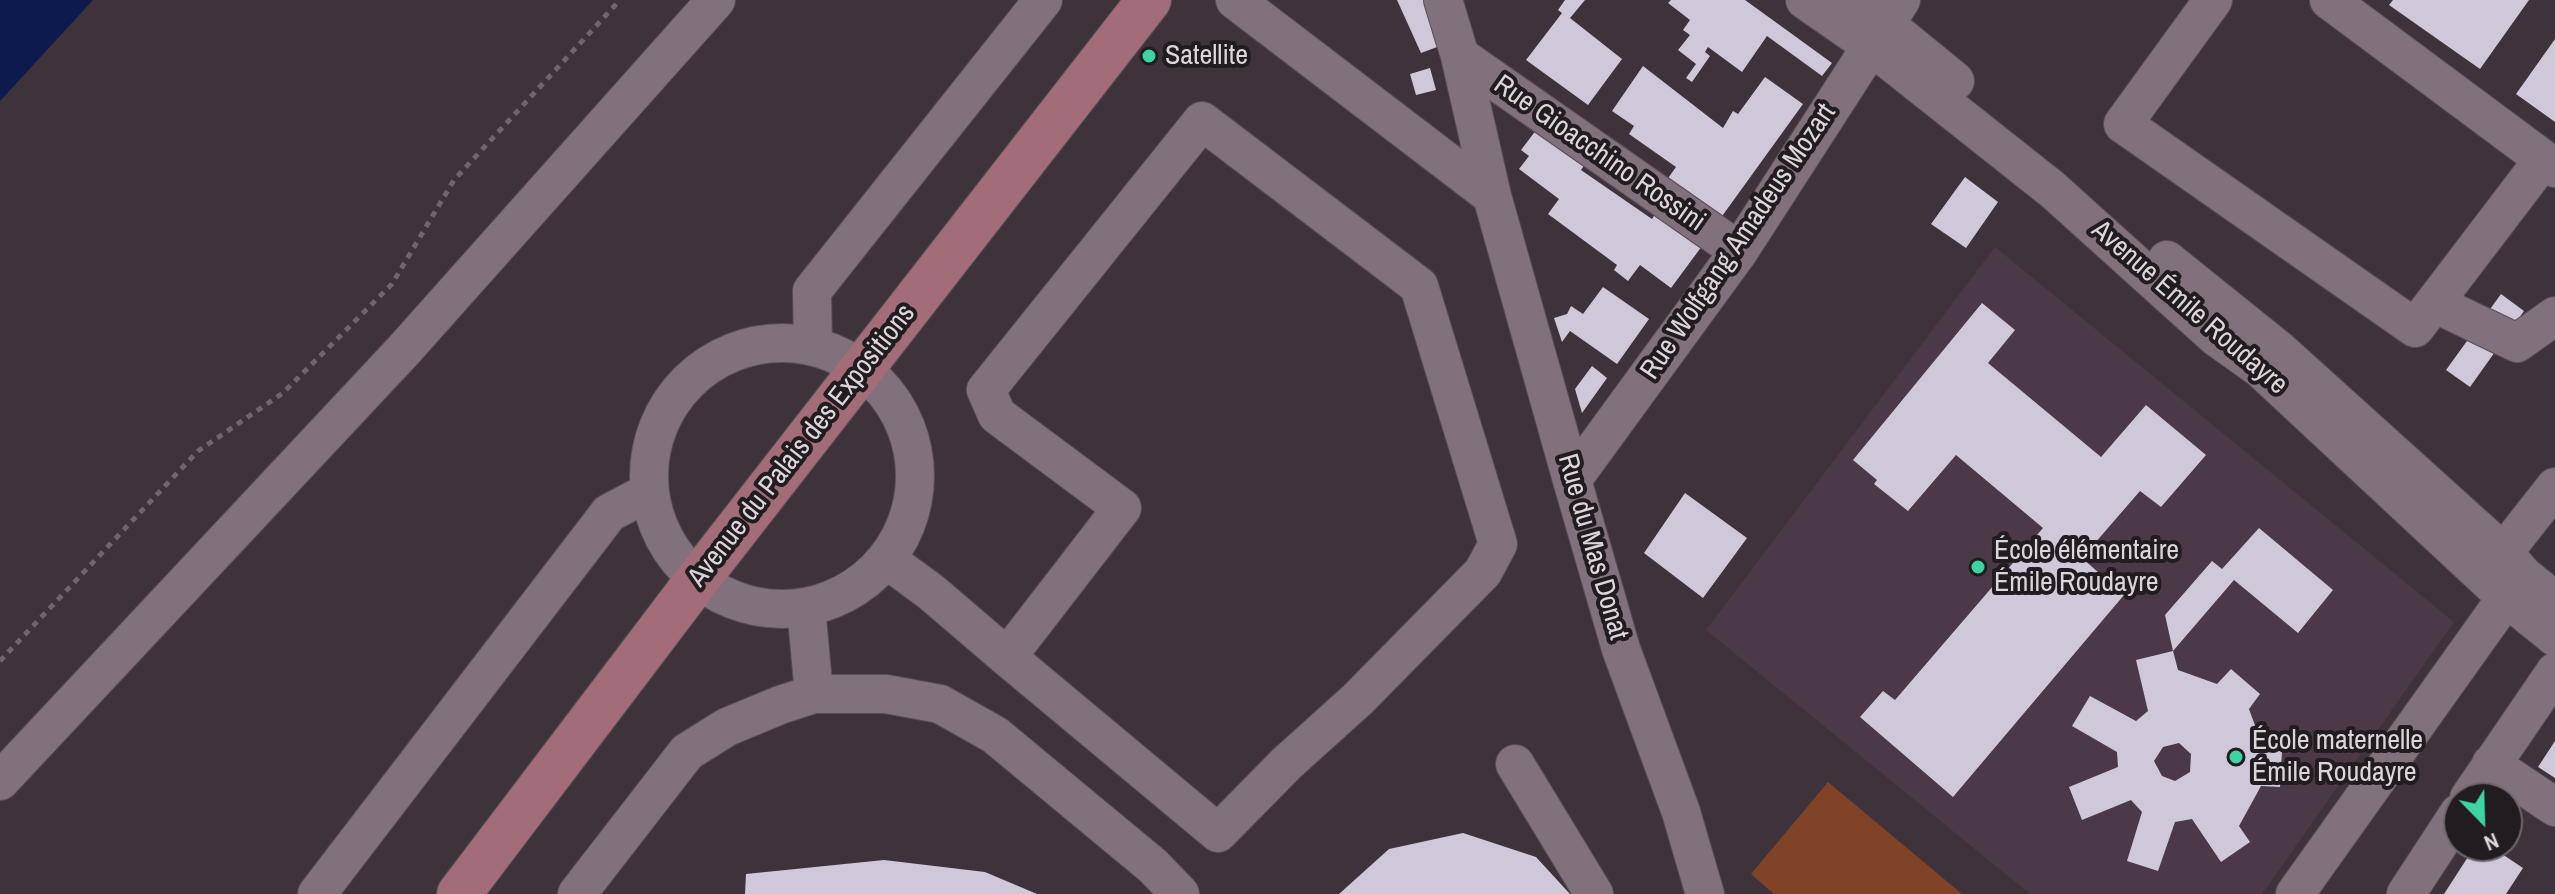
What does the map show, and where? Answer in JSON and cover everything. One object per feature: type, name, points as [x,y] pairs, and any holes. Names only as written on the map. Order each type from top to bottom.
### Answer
[{"type":"main road","name":"Avenue du Palais des Expositions","points":[[459,894],[698,579],[1149,0]]},
{"type":"street","points":[[0,781],[403,351],[716,0]]},
{"type":"street","points":[[813,346],[812,291],[1043,0]]},
{"type":"street","points":[[1235,0],[1492,196]]},
{"type":"street","name":"Rue du Mas Donat","points":[[1443,0],[1460,56],[1492,196],[1621,649],[1681,812],[1705,894]]},
{"type":"street","name":"Avenue Émile Roudayre","points":[[1805,0],[1878,17],[2053,190],[2216,337],[2261,369],[2505,575],[2555,637]]},
{"type":"street","points":[[2213,0],[2123,124],[2415,328],[2549,164],[2329,0]]},
{"type":"street","name":"Rue Wolfgang Amadeus Mozart","points":[[1572,480],[1739,251],[1878,17]]},
{"type":"street","name":"Rue Gioacchino Rossini","points":[[1460,56],[1739,251]]},
{"type":"street","points":[[886,559],[931,592],[1007,657],[1218,833],[1473,583],[1483,572],[1498,544],[1419,286],[1202,121],[986,390],[997,415],[1122,508],[1007,657]]},
{"type":"street","points":[[2434,303],[2517,343],[2555,316]]},
{"type":"street","points":[[770,343],[813,346],[839,355],[863,369],[888,394],[906,425],[915,459],[914,494],[905,529],[886,559],[864,581],[837,598],[806,607],[768,608],[731,599],[698,579],[674,554],[657,525],[649,492],[651,449],[666,410],[693,376],[729,353],[770,343]]},
{"type":"street","points":[[2295,894],[2505,575],[2555,487]]},
{"type":"street","points":[[317,894],[609,513],[649,492]]},
{"type":"street","name":"Avenue Émile Roudayre","points":[[2505,575],[2555,601]]},
{"type":"street","points":[[806,607],[814,694]]},
{"type":"street","points":[[2479,782],[2555,672]]},
{"type":"street","points":[[577,894],[687,752],[727,727],[814,694],[886,694],[940,704],[995,735],[1153,866],[1180,894]]},
{"type":"street","points":[[1515,764],[1594,894]]},
{"type":"street","points":[[2491,764],[2555,807]]},
{"type":"street","points":[[2406,894],[2443,837]]},
{"type":"path","points":[[0,661],[198,451],[283,393],[392,284],[454,180],[620,0]]},
{"type":"shaded area","points":[[0,0],[93,0],[0,101]]},
{"type":"shaded area","points":[[1995,247],[2454,622],[2262,894],[2030,894],[1706,630]]},
{"type":"shaded area","points":[[1828,782],[1962,894],[1774,894],[1751,874]]},
{"type":"building","points":[[1397,0],[1425,0],[1440,46],[1421,53]]},
{"type":"building","points":[[1565,0],[1585,0],[1570,18],[1622,59],[1588,105],[1526,60],[1562,13],[1558,10]]},
{"type":"building","points":[[1671,0],[1745,0],[1832,63],[1822,76],[1767,36],[1742,72],[1708,47],[1705,52],[1710,56],[1692,82],[1686,78],[1696,64],[1678,50],[1690,35],[1683,30],[1690,20],[1668,3]]},
{"type":"building","points":[[2393,0],[2529,0],[2480,69],[2389,5]]},
{"type":"building","points":[[2555,39],[2555,122],[2516,94]]},
{"type":"building","points":[[1643,66],[1723,128],[1733,111],[1738,114],[1765,77],[1803,104],[1720,219],[1666,181],[1676,167],[1629,134],[1634,126],[1612,111]]},
{"type":"building","points":[[1430,68],[1436,90],[1416,95],[1410,74]]},
{"type":"building","points":[[1540,125],[1588,160],[1581,170],[1652,219],[1658,209],[1705,242],[1671,288],[1640,265],[1628,281],[1614,270],[1617,265],[1548,214],[1559,199],[1519,169],[1529,156],[1521,150]]},
{"type":"building","points":[[1965,177],[1998,202],[1966,248],[1931,224]]},
{"type":"building","points":[[1603,287],[1649,319],[1617,364],[1570,331],[1562,342],[1554,318],[1567,314],[1571,306],[1583,314]]},
{"type":"building","points":[[2501,294],[2524,311],[2470,387],[2446,370]]},
{"type":"building","points":[[1982,303],[2015,330],[1988,363],[2101,457],[2146,405],[2206,455],[2161,507],[2140,491],[2082,558],[2124,595],[1953,797],[1860,717],[1883,691],[1895,700],[2043,528],[1956,455],[1908,511],[1874,484],[1877,480],[1853,460]]},
{"type":"building","points":[[1592,366],[1607,378],[1582,413],[1575,389]]},
{"type":"building","points":[[1685,493],[1747,538],[1703,598],[1644,553]]},
{"type":"building","points":[[2259,528],[2333,590],[2298,633],[2234,580],[2173,651],[2165,615],[2212,561],[2222,569]]},
{"type":"building","name":"École maternelle Émile Roudayre","points":[[2173,651],[2178,670],[2217,684],[2231,669],[2260,694],[2249,709],[2264,750],[2282,751],[2280,787],[2261,786],[2239,826],[2250,842],[2221,862],[2192,819],[2175,822],[2158,871],[2127,861],[2142,812],[2131,800],[2082,820],[2069,787],[2118,767],[2117,752],[2072,726],[2090,696],[2136,721],[2148,711],[2136,660]],"holes":[[[2179,743],[2191,754],[2190,772],[2175,781],[2162,776],[2154,761],[2163,747]]]},
{"type":"building","points":[[2555,741],[2555,778],[2538,767]]},
{"type":"building","points":[[1463,833],[1536,857],[1570,894],[1339,894],[1389,849]]},
{"type":"building","points":[[884,860],[985,872],[1037,894],[745,894],[746,874]]},
{"type":"building","points":[[2465,862],[2514,862],[2523,868],[2506,894],[2444,894]]},
{"type":"place","name":"Satellite","points":[[1149,56]]},
{"type":"place","name":"École élémentaire Émile Roudayre","points":[[1978,567]]},
{"type":"place","name":"École maternelle Émile Roudayre","points":[[2236,757]]}]
